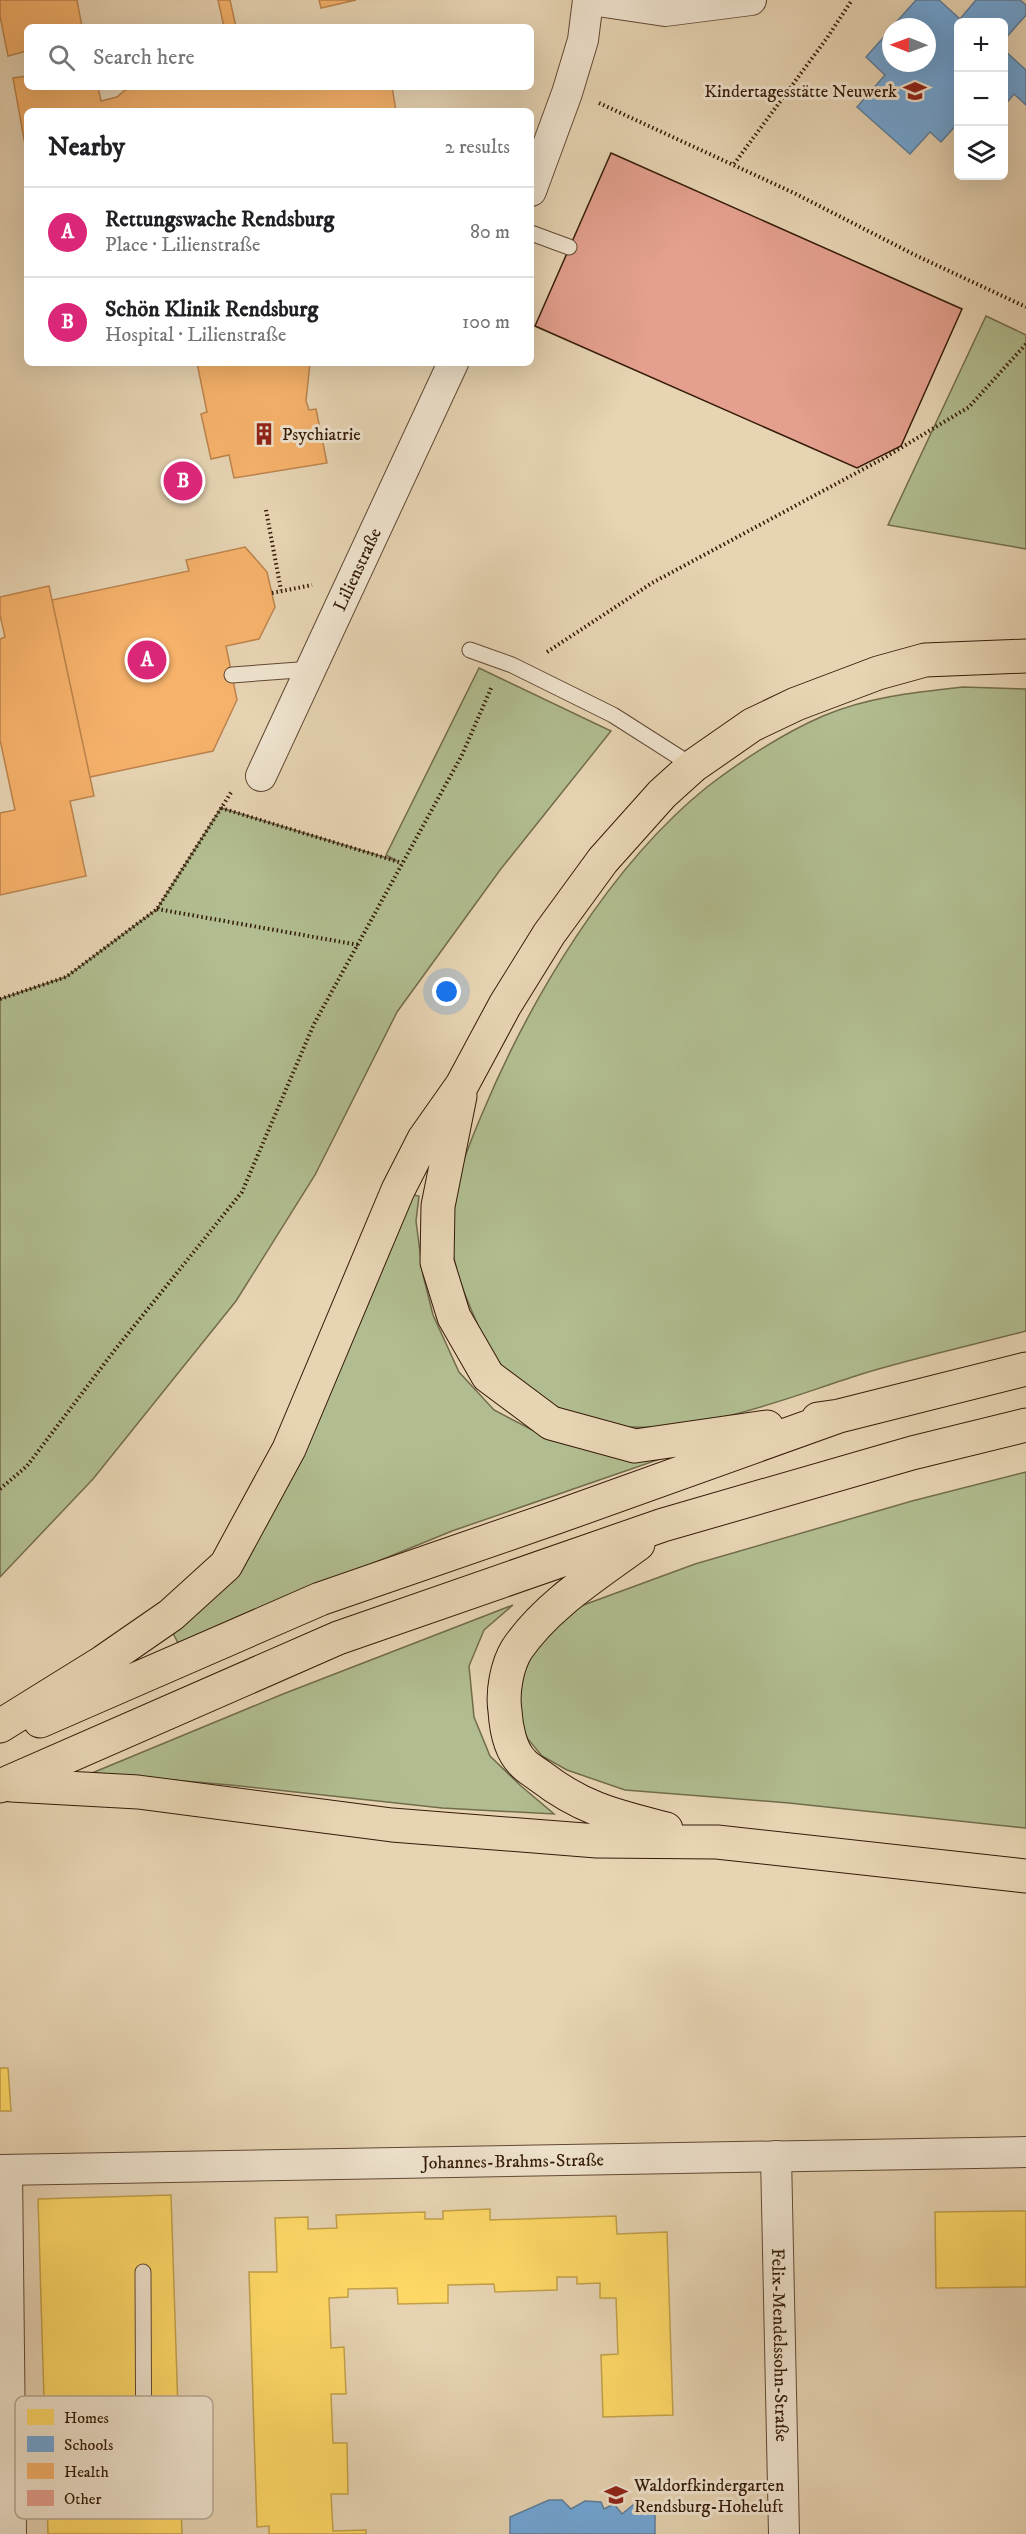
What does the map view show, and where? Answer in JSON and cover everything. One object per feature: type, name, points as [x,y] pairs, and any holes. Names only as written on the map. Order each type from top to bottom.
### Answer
[{"type":"highway","points":[[0,1726],[103,1662],[171,1615],[226,1564],[289,1449],[398,1190],[424,1138],[462,1085],[505,1005],[549,934],[603,861],[662,794],[693,766],[752,725],[796,704],[878,673],[925,660],[1026,656]]},
{"type":"highway","points":[[462,1085],[438,1206],[437,1262],[454,1317],[488,1376],[551,1423],[635,1446],[839,1416]]},
{"type":"highway","points":[[0,1738],[320,1599],[839,1416],[1026,1369]]},
{"type":"highway","points":[[1,1785],[338,1638],[663,1525],[912,1453],[1026,1425]]},
{"type":"highway","points":[[663,1525],[562,1602],[535,1627],[516,1651],[507,1676],[504,1703],[507,1731],[521,1762],[561,1792],[600,1812],[717,1842]]},
{"type":"highway","points":[[1,1785],[138,1792],[392,1825],[597,1841],[717,1842],[1026,1876]]},
{"type":"street","points":[[534,183],[567,93],[583,40],[590,0],[665,11],[751,0]]},
{"type":"street","name":"Lilienstraße","points":[[261,776],[452,366]]},
{"type":"street","name":"Johannes-Brahms-Straße","points":[[3,2170],[1026,2152]]},
{"type":"street","name":"Felix-Mendelssohn-Straße","points":[[776,2156],[784,2534]]},
{"type":"street","points":[[3,2170],[11,2521]]},
{"type":"lane","points":[[534,234],[569,247]]},
{"type":"lane","points":[[470,650],[512,665],[614,715],[693,766]]},
{"type":"lane","points":[[232,675],[312,669]]},
{"type":"lane","points":[[143,2272],[144,2396]]},
{"type":"lane","points":[[11,2521],[28,2519]]},
{"type":"path","points":[[734,164],[827,38],[852,0]]},
{"type":"path","points":[[567,93],[603,104],[734,164],[1026,307]]},
{"type":"path","points":[[0,1489],[27,1466],[114,1351],[242,1192],[314,1024],[462,755],[490,688],[512,665],[538,658],[652,583],[884,458],[969,407],[1026,344]]},
{"type":"path","points":[[266,510],[281,590]]},
{"type":"path","points":[[0,999],[66,977],[157,909],[231,792],[261,776]]},
{"type":"path","points":[[221,808],[402,863]]},
{"type":"path","points":[[157,909],[359,945]]},
{"type":"green space","points":[[986,316],[1026,335],[1026,549],[888,525]]},
{"type":"green space","points":[[479,668],[611,731],[500,870],[397,1012],[315,1175],[236,1301],[93,1479],[0,1577],[0,999],[66,977],[157,909],[221,808],[397,861],[386,855]]},
{"type":"green space","points":[[963,687],[1026,689],[1026,1331],[885,1367],[743,1412],[680,1425],[648,1427],[612,1425],[569,1412],[537,1396],[510,1375],[489,1347],[480,1330],[455,1264],[451,1222],[454,1195],[466,1153],[501,1070],[549,981],[606,894],[638,855],[671,819],[734,767],[793,731],[823,716],[857,704],[892,696]]},
{"type":"green space","points":[[408,1194],[419,1196],[416,1221],[423,1275],[433,1315],[459,1372],[494,1410],[544,1436],[663,1458],[452,1531],[178,1643],[171,1629],[207,1603]]},
{"type":"green space","points":[[1026,1472],[1026,1828],[789,1803],[625,1790],[567,1770],[542,1756],[527,1738],[518,1710],[520,1667],[570,1610],[695,1564],[912,1501]]},
{"type":"green space","points":[[513,1605],[484,1630],[469,1666],[474,1717],[490,1756],[554,1814],[442,1808],[92,1773],[283,1694]]},
{"type":"building: Homes","points":[[0,2068],[8,2068],[11,2111],[0,2111]]},
{"type":"building: Homes","points":[[171,2195],[178,2396],[44,2396],[38,2199]]},
{"type":"building: Homes","points":[[490,2209],[490,2220],[616,2216],[617,2234],[667,2232],[673,2415],[603,2417],[601,2355],[618,2354],[616,2298],[600,2298],[600,2283],[577,2284],[577,2277],[557,2277],[557,2290],[495,2292],[494,2284],[448,2285],[448,2303],[398,2304],[397,2288],[348,2289],[348,2297],[329,2298],[331,2348],[344,2347],[346,2394],[331,2394],[333,2443],[347,2443],[348,2494],[331,2494],[333,2531],[366,2530],[366,2534],[269,2534],[269,2526],[257,2527],[249,2272],[277,2272],[275,2218],[308,2217],[308,2229],[337,2228],[336,2215],[425,2212],[425,2219],[443,2219],[443,2211]]},
{"type":"building: Homes","points":[[1026,2211],[1026,2287],[936,2288],[935,2212]]},
{"type":"building: Homes","points":[[48,2519],[182,2519],[182,2534],[48,2534]]},
{"type":"building: Schools","name":"Kindertagesstätte Neuwerk","points":[[916,0],[939,0],[959,18],[954,18],[954,127],[941,142],[930,132],[910,154],[857,107],[885,75],[866,57],[882,39],[882,72],[936,72],[936,18],[900,18]]},
{"type":"building: Schools","name":"Kindertagesstätte Neuwerk","points":[[976,0],[1020,0],[1026,5],[1026,15],[1008,35],[1008,18],[961,18]]},
{"type":"building: Schools","points":[[1008,54],[1026,70],[1026,105],[1014,94],[1008,101]]},
{"type":"building: Schools","points":[[549,2500],[562,2500],[571,2509],[585,2501],[601,2502],[604,2509],[614,2504],[622,2514],[638,2501],[655,2511],[655,2534],[510,2534],[510,2517]]},
{"type":"building: Health","points":[[0,0],[77,0],[81,24],[24,24],[24,52],[8,56],[0,16]]},
{"type":"building: Health","points":[[218,0],[230,0],[235,24],[223,24]]},
{"type":"building: Health","points":[[319,0],[356,0],[321,8]]},
{"type":"building: Health","points":[[24,76],[24,90],[99,90],[101,101],[117,97],[125,90],[392,90],[396,108],[24,108],[24,139],[13,78]]},
{"type":"building: Health","name":"Psychiatrie","points":[[198,366],[310,366],[306,401],[309,410],[316,409],[327,463],[234,478],[229,455],[211,459],[201,414],[207,412]]},
{"type":"building: Health","points":[[245,547],[267,572],[275,607],[259,639],[226,646],[237,700],[213,751],[90,777],[52,600],[189,571],[186,560]]},
{"type":"building: Health","points":[[49,586],[94,796],[70,801],[86,876],[0,895],[0,813],[15,810],[0,740],[0,639],[5,637],[0,615],[0,597]]},
{"type":"building: Other","points":[[611,153],[962,309],[901,446],[857,468],[535,326]]},
{"type":"place","name":"Kindertagesstätte Neuwerk","points":[[915,91]]},
{"type":"place","name":"Psychiatrie","points":[[264,434]]},
{"type":"place","name":"Schön Klinik Rendsburg","points":[[183,481]]},
{"type":"place","name":"Rettungswache Rendsburg","points":[[147,660]]},
{"type":"place","name":"Waldorfkindergarten Rendsburg-Hoheluft","points":[[616,2495]]}]
